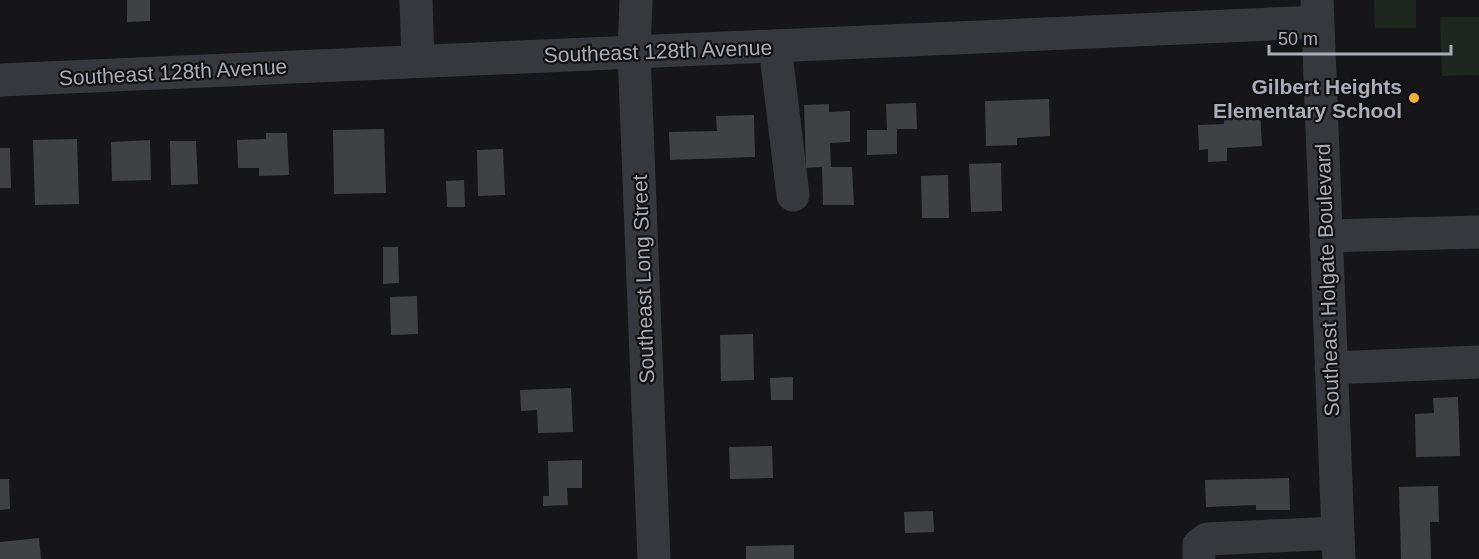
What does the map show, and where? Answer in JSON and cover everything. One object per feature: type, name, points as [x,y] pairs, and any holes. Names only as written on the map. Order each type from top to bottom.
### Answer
[{"type":"street","points":[[416,0],[418,61]]},
{"type":"street","name":"Southeast Long Street","points":[[636,0],[634,52],[654,559]]},
{"type":"street","name":"Southeast 128th Avenue","points":[[0,80],[776,46],[1317,11]]},
{"type":"street","name":"Southeast Holgate Boulevard","points":[[1317,11],[1338,546]]},
{"type":"street","points":[[776,46],[793,195]]},
{"type":"street","points":[[1326,236],[1479,232]]},
{"type":"street","points":[[1331,368],[1479,362]]},
{"type":"street","points":[[1199,559],[1199,545],[1207,539],[1338,546]]},
{"type":"shaded area","points":[[1374,0],[1416,0],[1416,28],[1375,28]]},
{"type":"shaded area","points":[[1440,17],[1479,17],[1479,75],[1442,76]]},
{"type":"building","points":[[127,0],[150,0],[150,21],[127,22]]},
{"type":"building","points":[[1049,99],[1050,136],[1017,138],[1017,145],[986,146],[985,101]]},
{"type":"building","points":[[916,103],[917,129],[897,129],[897,154],[867,155],[867,130],[887,130],[886,104]]},
{"type":"building","points":[[829,104],[829,112],[850,111],[850,142],[830,143],[831,167],[852,167],[854,205],[823,205],[822,167],[806,168],[804,105]]},
{"type":"building","points":[[1260,110],[1262,146],[1227,148],[1227,161],[1208,162],[1208,149],[1199,150],[1198,125],[1224,124],[1224,112]]},
{"type":"building","points":[[754,115],[755,157],[670,160],[669,132],[717,131],[716,116]]},
{"type":"building","points":[[384,129],[386,193],[334,194],[333,130]]},
{"type":"building","points":[[266,133],[287,133],[289,175],[259,176],[259,168],[238,168],[237,140],[266,139]]},
{"type":"building","points":[[77,139],[79,204],[35,205],[33,140]]},
{"type":"building","points":[[150,140],[151,180],[112,181],[111,142]]},
{"type":"building","points":[[170,141],[196,141],[198,184],[171,185]]},
{"type":"building","points":[[0,148],[10,148],[11,188],[0,188]]},
{"type":"building","points":[[503,149],[505,195],[478,196],[477,150]]},
{"type":"building","points":[[1001,163],[1002,211],[971,212],[969,164]]},
{"type":"building","points":[[948,175],[949,218],[922,218],[921,176]]},
{"type":"building","points":[[464,180],[465,207],[447,207],[446,181]]},
{"type":"building","points":[[383,247],[398,247],[399,283],[383,284]]},
{"type":"building","points":[[417,296],[418,334],[391,335],[390,297]]},
{"type":"building","points":[[753,334],[754,380],[721,381],[720,335]]},
{"type":"building","points":[[793,377],[793,400],[771,400],[770,378]]},
{"type":"building","points":[[571,388],[573,432],[538,433],[537,410],[521,411],[520,390]]},
{"type":"building","points":[[1458,397],[1460,456],[1416,457],[1415,414],[1434,413],[1433,398]]},
{"type":"building","points":[[772,446],[773,478],[730,479],[729,447]]},
{"type":"building","points":[[582,460],[582,488],[567,488],[568,505],[543,506],[543,496],[549,496],[548,461]]},
{"type":"building","points":[[1289,478],[1290,510],[1256,510],[1256,505],[1206,507],[1205,480]]},
{"type":"building","points":[[0,479],[9,479],[10,509],[0,510]]},
{"type":"building","points":[[1438,486],[1439,522],[1430,522],[1431,559],[1401,559],[1399,487]]},
{"type":"building","points":[[933,511],[934,532],[905,533],[904,512]]},
{"type":"building","points":[[39,538],[41,559],[0,559],[0,542]]},
{"type":"building","points":[[794,545],[794,559],[746,559],[746,546]]},
{"type":"place","name":"Gilbert Heights Elementary School","points":[[1414,98]]}]
